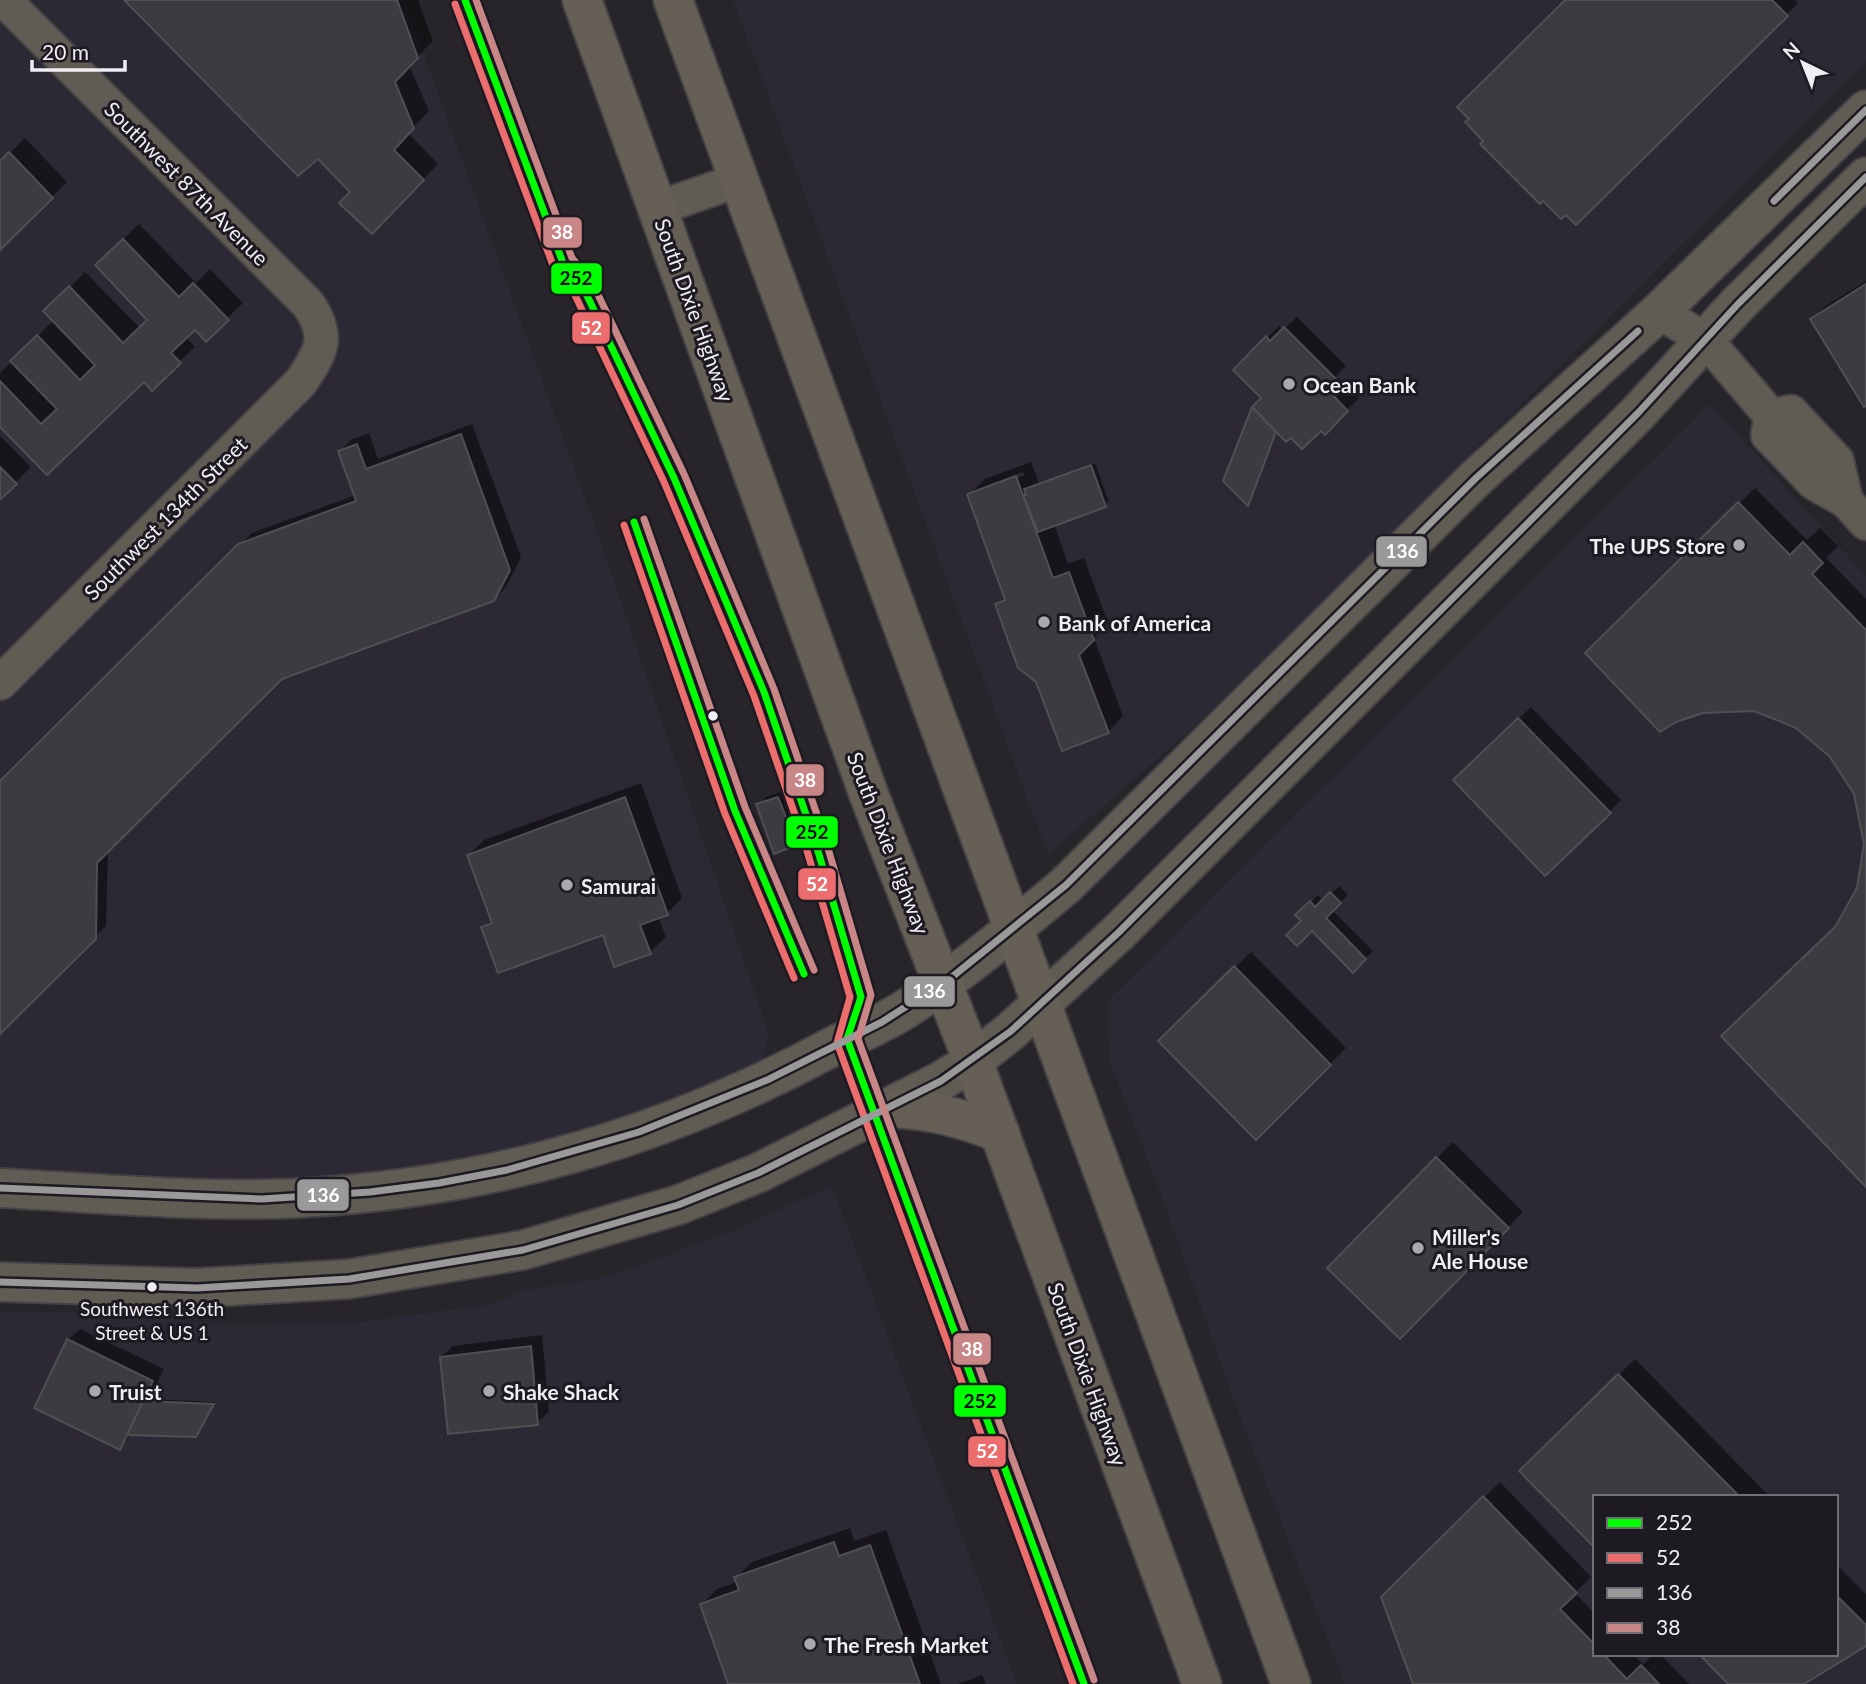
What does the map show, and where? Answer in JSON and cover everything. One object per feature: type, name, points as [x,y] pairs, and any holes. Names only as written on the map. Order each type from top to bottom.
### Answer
[{"type":"highway","name":"South Dixie Highway","points":[[582,0],[870,795],[1000,1133],[1202,1684]]},
{"type":"highway","points":[[673,0],[1016,928],[1291,1684]]},
{"type":"highway","points":[[891,1108],[954,1115],[1000,1133]]},
{"type":"street","name":"Southwest 87th Avenue","points":[[4,5],[308,304],[318,318],[322,346]]},
{"type":"street","points":[[0,1188],[177,1197],[296,1198],[383,1191],[503,1173],[618,1141],[715,1106],[909,1007],[1016,928],[1066,885],[1476,478],[1658,312],[1866,110]]},
{"type":"street","points":[[0,1282],[197,1288],[348,1279],[487,1257],[589,1232],[678,1205],[758,1173],[891,1108],[973,1061],[1042,1004],[1118,933],[1638,413],[1866,177]]},
{"type":"street","points":[[659,208],[739,180]]},
{"type":"street","points":[[1658,312],[1706,340],[1771,416],[1791,412],[1837,461],[1856,512]]},
{"type":"street","name":"Southwest 134th Street","points":[[0,683],[301,383],[322,346]]},
{"type":"shaded area","points":[[0,0],[404,0],[598,534],[769,1034],[760,1070],[660,1114],[370,1184],[0,1176]]},
{"type":"shaded area","points":[[733,0],[1866,0],[1866,62],[1213,710],[1048,855]]},
{"type":"shaded area","points":[[1710,404],[1866,576],[1866,1684],[1345,1684],[1238,1412],[1161,1194],[1109,1061],[1108,1000]]},
{"type":"shaded area","points":[[832,1186],[1017,1684],[0,1684],[0,1311],[92,1313],[230,1324],[355,1323],[492,1304],[524,1290],[608,1277],[732,1231]]},
{"type":"building","points":[[124,0],[397,0],[418,58],[395,82],[414,128],[394,150],[424,180],[372,234],[339,203],[350,192],[318,159],[298,176]]},
{"type":"building","points":[[1565,0],[1772,0],[1788,16],[1576,225],[1566,215],[1561,219],[1543,201],[1540,204],[1480,144],[1483,141],[1465,122],[1469,119],[1457,107]]},
{"type":"building","points":[[9,152],[53,198],[0,250],[0,161]]},
{"type":"building","points":[[123,239],[179,297],[193,283],[229,320],[206,342],[195,330],[171,353],[181,363],[152,391],[144,382],[47,475],[0,427],[0,381],[41,424],[57,409],[10,361],[37,335],[80,380],[95,365],[43,311],[69,286],[123,343],[147,320],[95,265]]},
{"type":"building","points":[[1866,284],[1866,406],[1864,407],[1810,319]]},
{"type":"building","name":"Ocean Bank","points":[[1284,327],[1336,379],[1326,388],[1348,411],[1325,435],[1321,431],[1302,449],[1291,438],[1286,442],[1252,407],[1261,398],[1233,370],[1266,336],[1270,341]]},
{"type":"building","points":[[1252,407],[1276,432],[1248,506],[1223,481]]},
{"type":"building","points":[[461,434],[510,570],[494,601],[282,679],[97,863],[96,939],[0,1034],[0,781],[238,544],[356,501],[338,451],[357,444],[366,469]]},
{"type":"building","points":[[1091,465],[1106,507],[1038,532],[1023,495],[1026,495],[1024,489]]},
{"type":"building","points":[[0,467],[17,484],[0,500]]},
{"type":"building","name":"Bank of America","points":[[1016,476],[1053,578],[1069,572],[1094,640],[1079,655],[1109,733],[1062,751],[1036,682],[1018,668],[995,604],[1005,600],[967,494]]},
{"type":"building","points":[[1738,502],[1790,555],[1803,542],[1823,563],[1812,574],[1866,630],[1866,1187],[1721,1036],[1835,927],[1857,888],[1864,844],[1854,794],[1830,757],[1796,728],[1754,711],[1703,713],[1676,722],[1660,732],[1585,653]]},
{"type":"building","points":[[1518,718],[1611,813],[1545,876],[1453,780]]},
{"type":"building","name":"Samurai","points":[[625,797],[668,915],[640,925],[651,954],[614,967],[603,935],[498,973],[481,927],[492,923],[467,855]]},
{"type":"building","points":[[778,797],[797,845],[774,854],[756,804]]},
{"type":"building","points":[[1330,892],[1341,903],[1326,918],[1366,959],[1353,973],[1312,931],[1297,946],[1286,935],[1301,921],[1295,915],[1310,901],[1315,907]]},
{"type":"building","points":[[1234,966],[1331,1065],[1256,1140],[1158,1041]]},
{"type":"building","name":"Miller's Ale House","points":[[1436,1157],[1509,1228],[1400,1339],[1327,1268]]},
{"type":"building","name":"Truist","points":[[67,1339],[153,1381],[120,1450],[34,1408]]},
{"type":"building","name":"Shake Shack","points":[[531,1346],[538,1425],[448,1434],[440,1357]]},
{"type":"building","points":[[1618,1374],[1738,1495],[1593,1495],[1593,1546],[1519,1471]]},
{"type":"building","points":[[143,1401],[214,1404],[196,1437],[127,1435]]},
{"type":"building","points":[[1483,1496],[1577,1593],[1560,1609],[1593,1643],[1593,1656],[1605,1656],[1627,1679],[1641,1665],[1659,1684],[1413,1684],[1381,1597]]},
{"type":"building","name":"The Fresh Market","points":[[834,1542],[839,1556],[870,1545],[920,1684],[728,1684],[700,1604],[739,1590],[734,1577]]},
{"type":"building","points":[[1838,1597],[1866,1625],[1866,1646],[1804,1684],[1728,1684],[1701,1656],[1838,1656]]},
{"type":"transit line","name":"252","points":[[465,0],[563,263],[582,285],[674,478],[764,692],[815,841],[861,997],[847,1039],[1084,1684]]},
{"type":"transit line","name":"38","points":[[476,0],[572,258],[591,280],[684,474],[774,689],[825,838],[871,995],[858,1039],[1094,1680]]},
{"type":"transit line","name":"52","points":[[455,4],[554,268],[573,291],[664,482],[754,696],[805,844],[850,997],[837,1043],[1073,1684]]},
{"type":"transit line","name":"136","points":[[1774,201],[1866,110]]},
{"type":"transit line","name":"136","points":[[0,1282],[197,1288],[349,1279],[523,1250],[678,1205],[758,1173],[941,1081],[1011,1031],[1118,933],[1638,413],[1738,304],[1866,177]]},
{"type":"transit line","name":"136","points":[[0,1188],[262,1199],[370,1192],[439,1183],[507,1170],[639,1132],[767,1080],[882,1022],[952,977],[1066,885],[1476,478],[1638,331]]},
{"type":"transit line","name":"38","points":[[644,519],[745,807],[814,970]]},
{"type":"transit line","name":"252","points":[[634,522],[735,811],[804,974]]},
{"type":"transit line","name":"52","points":[[624,525],[725,814],[794,978]]},
{"type":"place","name":"Ocean Bank","points":[[1289,384]]},
{"type":"place","name":"The UPS Store","points":[[1739,545]]},
{"type":"place","name":"Bank of America","points":[[1044,622]]},
{"type":"place","name":"Samurai","points":[[567,885]]},
{"type":"place","name":"Miller's Ale House","points":[[1418,1248]]},
{"type":"place","name":"Southwest 136th Street & US 1","points":[[152,1287]]},
{"type":"place","name":"Truist","points":[[95,1391]]},
{"type":"place","name":"Shake Shack","points":[[489,1391]]},
{"type":"place","name":"The Fresh Market","points":[[810,1644]]}]
